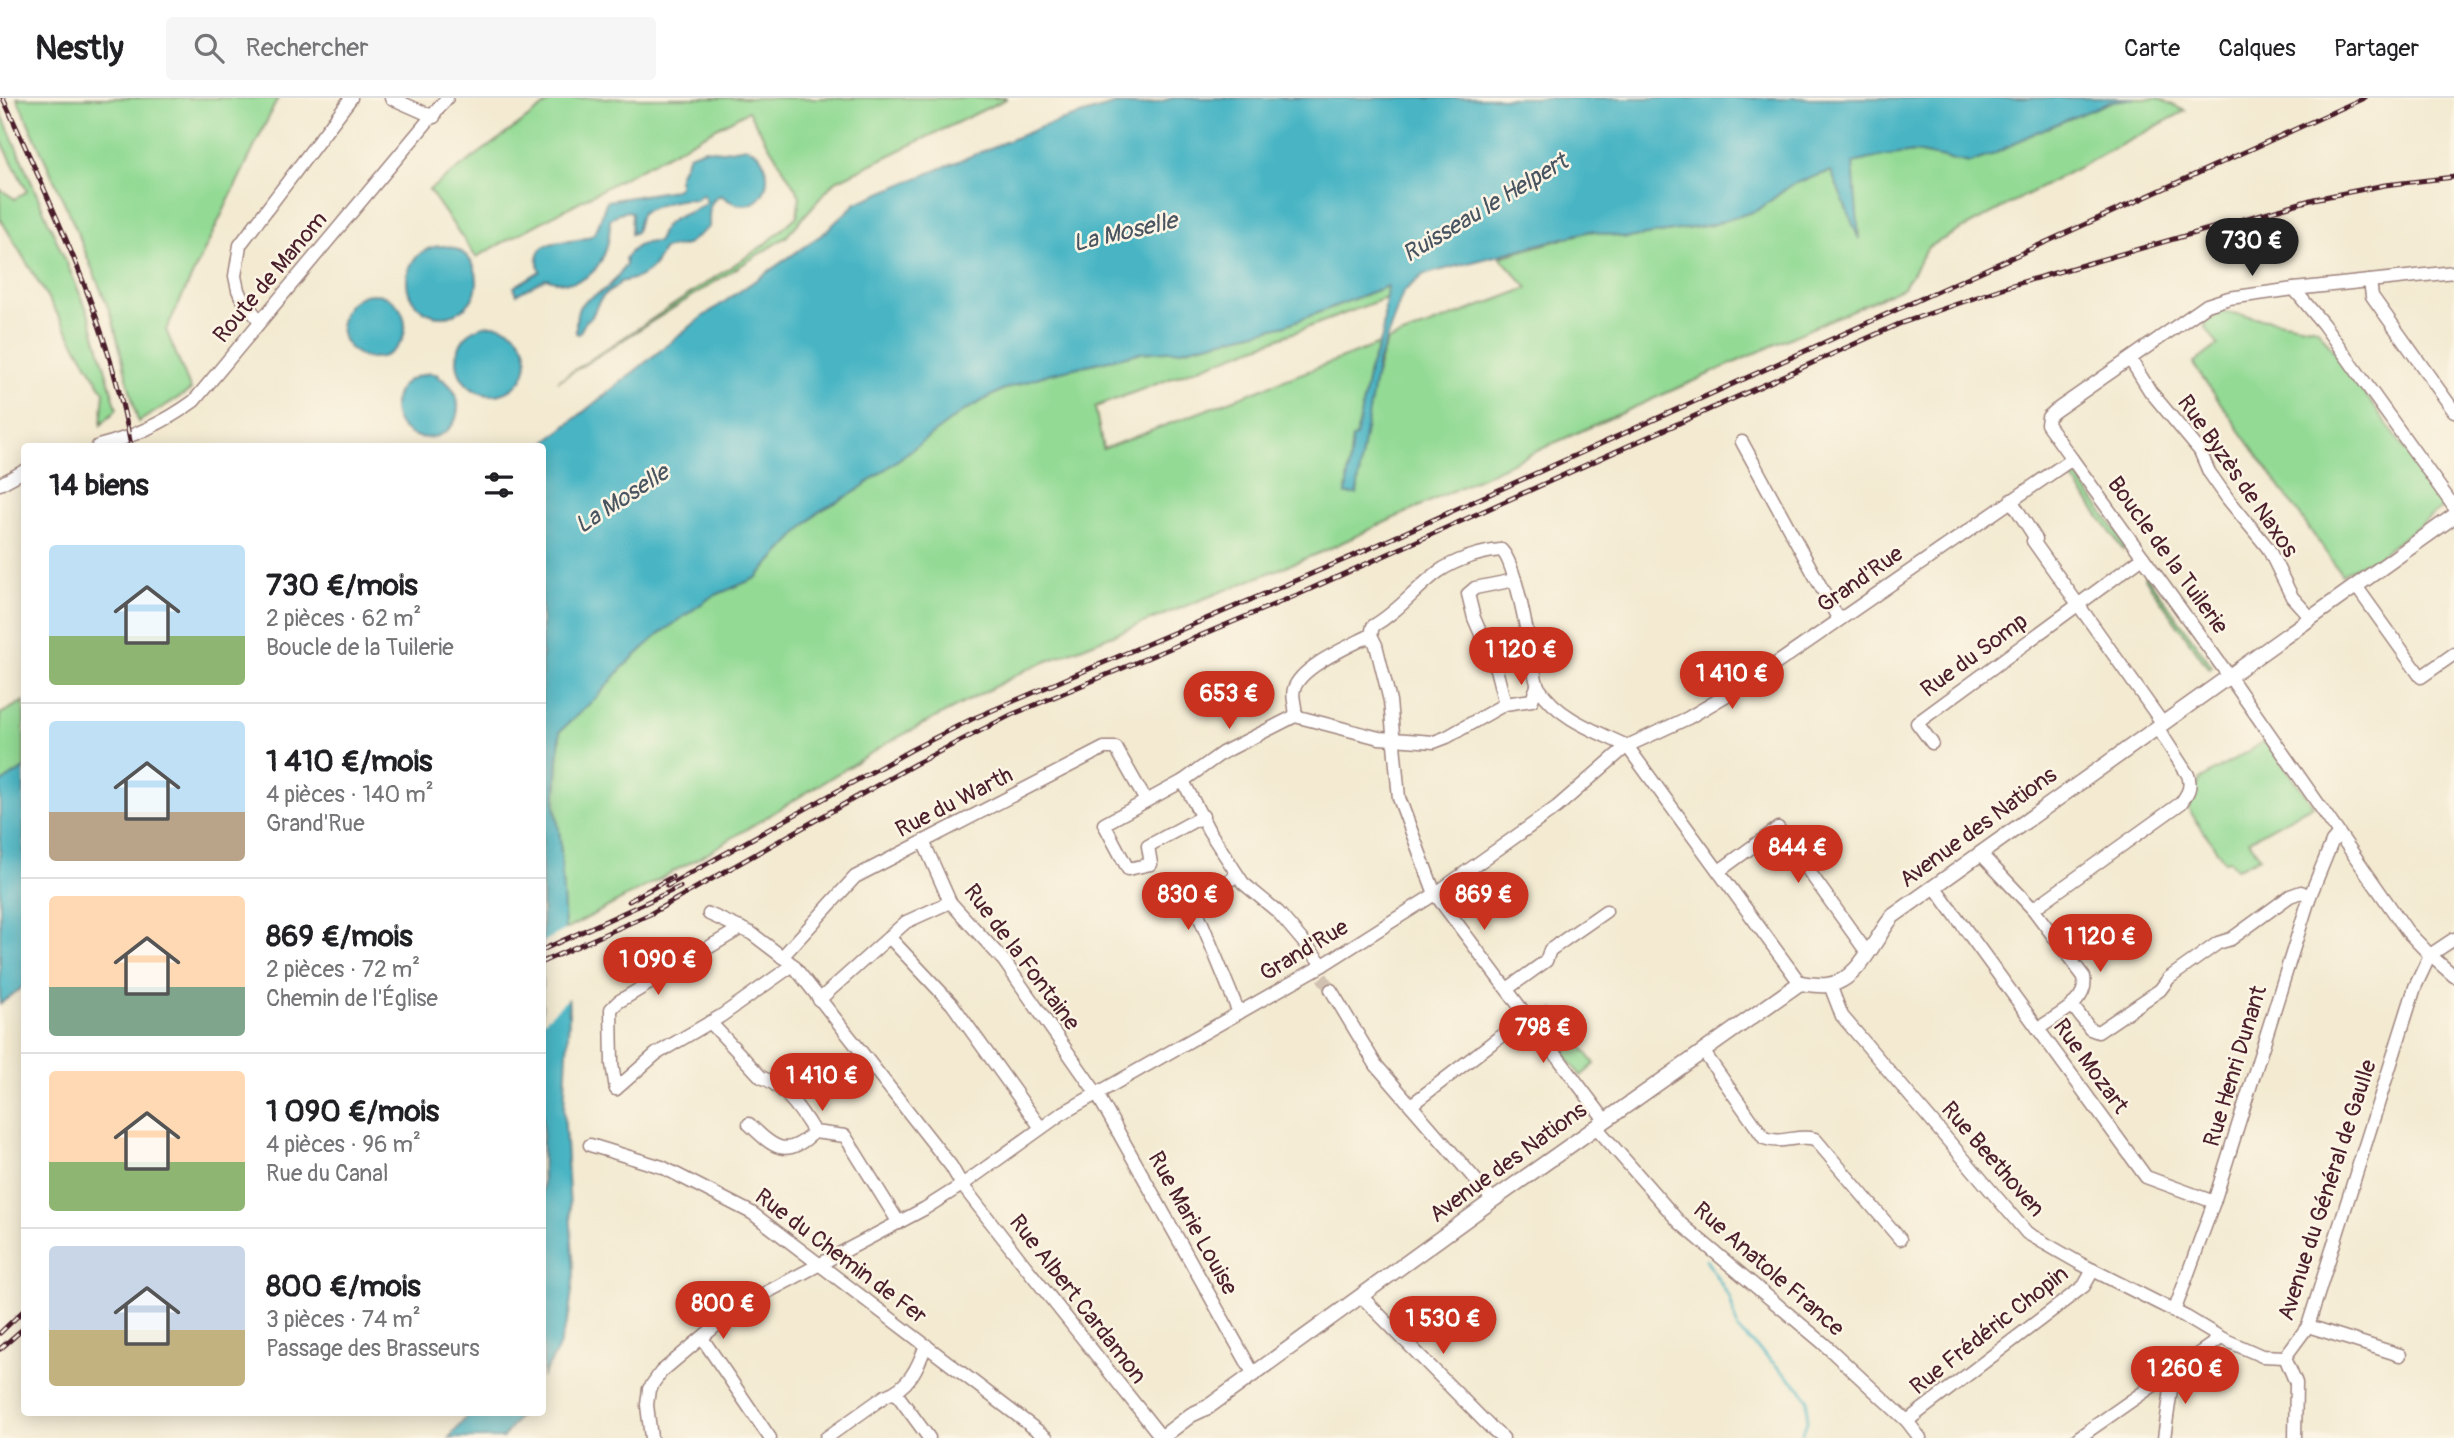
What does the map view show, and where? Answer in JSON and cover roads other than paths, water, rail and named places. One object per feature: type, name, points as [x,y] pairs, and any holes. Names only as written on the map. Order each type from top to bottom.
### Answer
[{"type":"main road","name":"Avenue des Nations","points":[[1829,985],[1856,969],[1893,916],[2454,516]]},
{"type":"main road","name":"Avenue des Nations","points":[[1161,1438],[1800,983]]},
{"type":"main road","points":[[1800,983],[1829,985]]},
{"type":"street","points":[[259,320],[238,290],[235,276],[240,245],[351,98]]},
{"type":"street","points":[[391,98],[434,117]]},
{"type":"street","name":"Route de Manom","points":[[107,443],[146,430],[172,417],[194,401],[259,320],[434,117],[447,98]]},
{"type":"street","name":"Boucle de la Tuilerie","points":[[2229,676],[2047,424],[2048,417],[2196,312],[2219,300],[2454,272]]},
{"type":"street","points":[[2370,281],[2372,296],[2454,411]]},
{"type":"street","points":[[2294,289],[2323,324],[2454,507]]},
{"type":"street","name":"Rue Byzès de Naxos","points":[[2130,359],[2150,391],[2200,451],[2210,472],[2233,506],[2268,548],[2292,597],[2311,618]]},
{"type":"street","points":[[1742,442],[1839,620]]},
{"type":"street","points":[[2033,909],[2181,803],[2189,793],[2191,784],[2189,775],[2160,725],[2076,606],[2033,541],[2036,539],[2011,500],[2072,458]]},
{"type":"street","points":[[0,484],[21,473]]},
{"type":"street","name":"Grand'Rue","points":[[651,1438],[647,1405],[649,1389],[661,1372],[725,1316],[751,1299],[899,1223],[962,1185],[1041,1128],[1097,1094],[1321,970],[1435,894],[1557,807],[1627,746],[1688,718],[1754,679],[2011,500]]},
{"type":"street","points":[[1295,716],[1294,687],[1302,675],[1372,631],[1439,571],[1502,547],[1515,580],[1537,686],[1559,711],[1627,746],[1800,983]]},
{"type":"street","name":"Rue du Somp","points":[[1932,743],[1917,723],[2143,557]]},
{"type":"street","points":[[1505,704],[1496,669],[1474,618],[1468,594],[1475,588],[1515,580]]},
{"type":"street","points":[[2356,586],[2421,677],[2454,654]]},
{"type":"street","name":"Rue Anatole France","points":[[1372,631],[1390,701],[1399,798],[1435,894],[1527,1016],[1600,1123],[1680,1223],[1823,1343],[1907,1420],[1920,1438]]},
{"type":"street","points":[[2229,676],[2407,931],[2430,956],[2454,976]]},
{"type":"street","points":[[1203,816],[1148,846],[1151,864],[1128,869],[1104,824],[1183,781],[1222,753],[1295,716],[1363,735],[1434,742],[1505,704],[1532,700],[1537,686]]},
{"type":"street","name":"Rue du Warth","points":[[741,928],[618,1002],[611,1009],[612,1064],[616,1089],[656,1054],[710,1022],[787,961],[855,877],[1104,748],[1116,748],[1146,801]]},
{"type":"street","points":[[1183,781],[1209,831],[1243,883],[1278,912],[1321,970]]},
{"type":"street","points":[[1719,871],[1778,828],[1868,954]]},
{"type":"street","name":"Rue Henri Dunant","points":[[2174,1312],[2214,1202],[2310,895],[2332,842],[2339,834]]},
{"type":"street","name":"Rue de la Fontaine","points":[[923,841],[950,902],[1004,961],[1097,1094]]},
{"type":"street","points":[[1980,853],[2033,909],[2084,977],[2083,995],[2038,1029]]},
{"type":"street","points":[[1237,874],[1195,906],[1239,1013]]},
{"type":"street","name":"Rue Mozart","points":[[1934,887],[2146,1177],[2214,1202]]},
{"type":"street","points":[[2072,1005],[2090,1029],[2098,1032],[2160,990],[2178,971],[2218,943],[2231,939],[2290,896],[2301,892],[2310,895]]},
{"type":"street","points":[[819,1000],[906,922],[950,902]]},
{"type":"street","points":[[1507,989],[1546,961],[1550,950],[1606,911]]},
{"type":"street","name":"Rue Albert Cardamon","points":[[709,914],[741,928],[787,961],[951,1166],[962,1185],[1161,1438]]},
{"type":"street","points":[[890,938],[952,1004],[1041,1128]]},
{"type":"street","name":"Avenue du Général de Gaulle","points":[[2286,1357],[2308,1326],[2415,987],[2430,956],[2454,939]]},
{"type":"street","name":"Rue Beethoven","points":[[1829,985],[1842,1016],[2027,1233],[2221,1338],[2262,1356],[2286,1357]]},
{"type":"street","points":[[1331,990],[1376,1065],[1493,1200]]},
{"type":"street","points":[[1410,1105],[1527,1016]]},
{"type":"street","points":[[710,1022],[761,1077],[772,1081],[804,1116],[814,1132]]},
{"type":"street","points":[[1703,1051],[1764,1138],[1775,1142],[1805,1136],[1815,1139],[1900,1239]]},
{"type":"street","name":"Rue Marie Louise","points":[[1097,1094],[1253,1373]]},
{"type":"street","points":[[749,1124],[770,1144],[785,1148],[803,1143],[814,1132]]},
{"type":"street","points":[[814,1132],[845,1136],[899,1223]]},
{"type":"street","name":"Rue du Chemin de Fer","points":[[590,1145],[662,1167],[752,1213],[1047,1438]]},
{"type":"street","name":"Rue Frédéric Chopin","points":[[1907,1420],[2084,1286],[2094,1270]]},
{"type":"street","points":[[1361,1296],[1503,1438]]},
{"type":"street","points":[[2308,1326],[2400,1355]]},
{"type":"street","points":[[702,1338],[770,1438]]},
{"type":"street","points":[[2078,1438],[2221,1338]]},
{"type":"street","points":[[826,1438],[886,1396],[896,1393],[913,1375],[926,1345]]},
{"type":"street","points":[[2286,1357],[2296,1383],[2295,1438]]},
{"type":"street","points":[[2164,1438],[2174,1369]]},
{"type":"street","points":[[896,1393],[929,1438]]},
{"type":"water","name":"La Moselle","points":[[1174,98],[2136,98],[2113,101],[1970,163],[1915,152],[1853,163],[1859,239],[1831,171],[1791,185],[1758,210],[1711,225],[1627,238],[1590,231],[1423,275],[1403,292],[1377,366],[1357,494],[1346,494],[1352,438],[1356,437],[1369,371],[1382,337],[1387,286],[1286,325],[1181,350],[1139,353],[1048,374],[1002,390],[962,412],[855,492],[818,512],[756,578],[711,597],[658,635],[560,731],[555,806],[560,837],[569,1016],[564,1111],[574,1274],[569,1315],[558,1349],[546,1371],[545,443],[701,318],[824,233],[856,203],[1044,126],[1116,104],[1144,105]]},
{"type":"water","points":[[747,147],[760,155],[766,168],[765,189],[760,197],[753,203],[744,205],[733,203],[721,195],[716,198],[710,208],[709,227],[686,245],[663,249],[656,263],[642,276],[620,282],[601,298],[579,334],[576,333],[577,312],[583,302],[611,285],[626,265],[625,259],[635,248],[657,242],[669,222],[707,202],[702,194],[696,200],[668,202],[641,213],[636,232],[631,234],[632,213],[619,213],[610,220],[606,248],[601,260],[586,277],[575,282],[546,278],[517,294],[514,287],[540,271],[540,250],[546,245],[584,239],[592,235],[597,229],[607,201],[674,190],[679,186],[679,175],[689,155],[704,149],[723,151]]},
{"type":"water","points":[[442,246],[467,256],[477,281],[467,306],[442,316],[417,306],[407,281],[417,256]]},
{"type":"water","points":[[373,294],[385,296],[396,303],[403,314],[403,338],[396,349],[385,356],[373,358],[361,356],[350,349],[343,338],[341,326],[343,314],[350,303],[361,296]]},
{"type":"water","points":[[492,325],[517,335],[527,360],[517,385],[492,395],[467,385],[457,360],[467,335]]},
{"type":"water","points":[[429,373],[439,375],[438,377],[450,385],[457,397],[458,407],[455,420],[448,430],[438,436],[426,438],[414,436],[404,430],[397,420],[394,407],[397,394],[403,385]]},
{"type":"water","points":[[21,770],[21,988],[0,1004],[0,784]]},
{"type":"water","points":[[468,1416],[519,1416],[503,1438],[449,1438]]},
{"type":"waterway","name":"Ruisseau le Helpert","points":[[1706,1260],[1730,1298],[1738,1330],[1800,1388],[1808,1399],[1807,1421],[1801,1438]]},
{"type":"tunnel","points":[[1322,977],[1331,990]]},
{"type":"railway","points":[[3,98],[78,268],[109,356],[130,443]]},
{"type":"railway","points":[[667,886],[911,750],[972,719],[1353,556],[2364,98]]},
{"type":"railway","points":[[546,960],[650,914],[915,764],[1011,715],[1297,595],[1899,324],[2009,286],[2314,199],[2385,185],[2454,177]]},
{"type":"railway","points":[[629,901],[672,877]]},
{"type":"railway","points":[[546,948],[680,887]]},
{"type":"railway","points":[[0,1333],[21,1313]]},
{"type":"railway","points":[[0,1349],[21,1331]]}]
